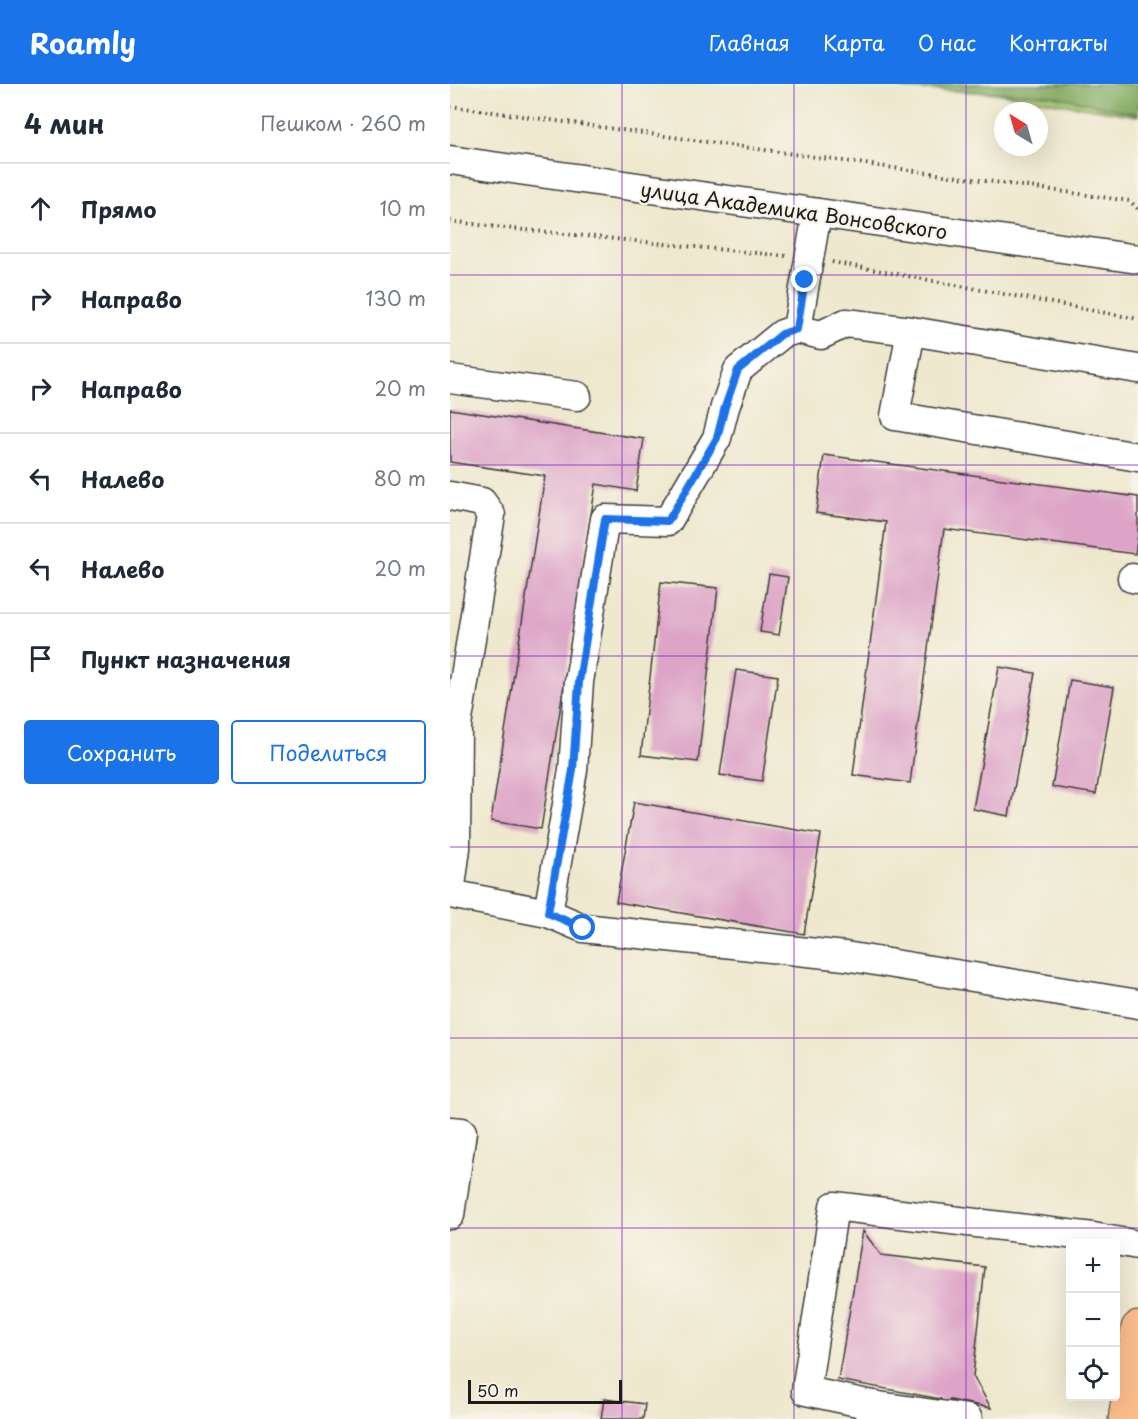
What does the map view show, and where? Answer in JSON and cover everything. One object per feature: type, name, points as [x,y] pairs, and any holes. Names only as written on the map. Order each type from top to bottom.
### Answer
[{"type":"main road","points":[[1125,1419],[1138,1328]]},
{"type":"street","name":"улица Академика Вонсовского","points":[[450,160],[1138,259]]},
{"type":"street","points":[[797,329],[817,213]]},
{"type":"street","points":[[548,913],[573,770],[579,682],[605,519],[668,521],[717,438],[738,370],[782,334],[797,329],[821,334],[846,322],[1138,369]]},
{"type":"street","points":[[911,331],[895,416],[1138,457]]},
{"type":"street","points":[[450,379],[577,396]]},
{"type":"street","points":[[450,496],[482,502],[491,515],[457,726],[456,848],[450,894],[548,913],[583,928],[845,956],[1138,1004]]},
{"type":"street","points":[[450,1131],[462,1132],[450,1215]]},
{"type":"street","points":[[968,1419],[871,1412],[806,1391],[834,1206],[1093,1237],[1138,1245]]},
{"type":"path","points":[[450,106],[1130,201],[1138,209]]},
{"type":"green space","points":[[884,84],[1138,84],[1138,114],[1049,95],[906,89]]},
{"type":"green space","points":[[940,84],[1138,84],[1138,116]]},
{"type":"building","points":[[450,409],[644,439],[636,491],[596,484],[541,829],[491,821],[545,476],[450,462]]},
{"type":"building","points":[[824,455],[1138,497],[1138,535],[1135,554],[944,529],[910,783],[853,775],[886,522],[816,513]]},
{"type":"building","points":[[769,574],[788,577],[779,635],[760,632]]},
{"type":"building","points":[[661,582],[718,588],[698,762],[641,755]]},
{"type":"building","points":[[999,667],[1035,673],[1009,816],[973,809]]},
{"type":"building","points":[[736,670],[778,676],[762,781],[720,775]]},
{"type":"building","points":[[1070,680],[1114,687],[1096,794],[1052,787]]},
{"type":"building","points":[[634,802],[821,834],[804,934],[616,902]]},
{"type":"building","points":[[863,1231],[881,1255],[985,1267],[973,1376],[991,1408],[950,1400],[948,1419],[938,1419],[941,1399],[838,1380]]},
{"type":"building","points":[[604,1399],[645,1404],[643,1419],[601,1419]]},
{"type":"route","points":[[583,928],[548,913],[573,770],[579,682],[605,519],[668,521],[717,438],[738,370],[782,334],[797,329],[805,280]]}]
